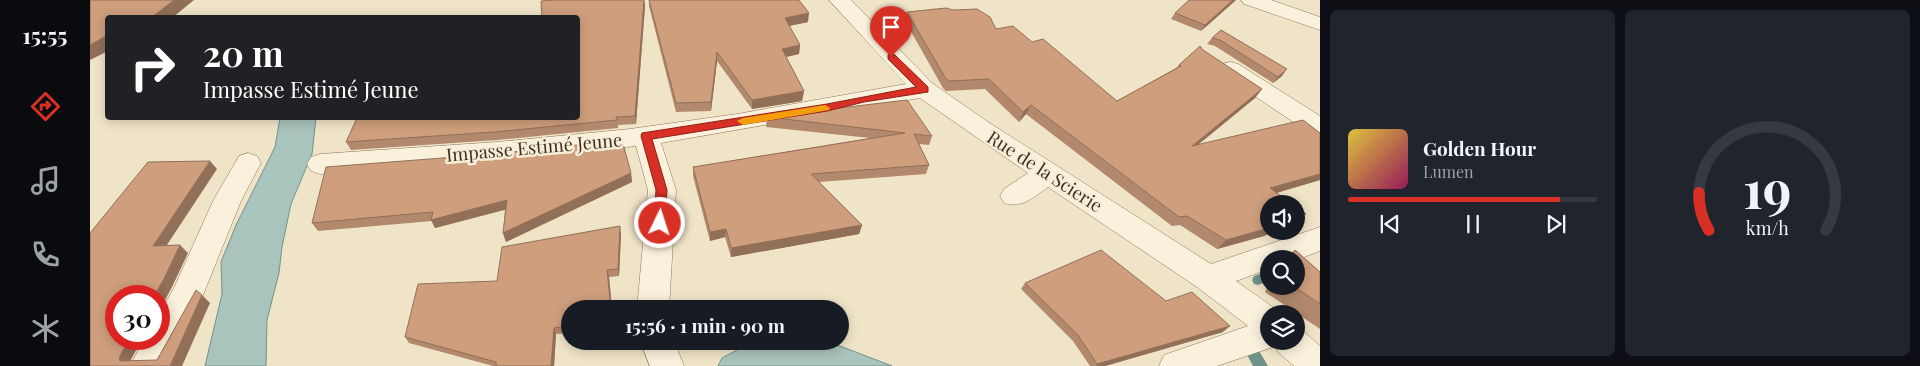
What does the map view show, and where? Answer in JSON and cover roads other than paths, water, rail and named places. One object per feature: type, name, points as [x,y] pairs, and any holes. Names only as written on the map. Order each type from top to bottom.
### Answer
[{"type":"street","name":"Rue de la Scierie","points":[[839,0],[924,89],[1208,278],[1260,316]]},
{"type":"street","points":[[1251,0],[1313,21],[1320,1]]},
{"type":"street","points":[[1214,58],[1320,128]]},
{"type":"street","name":"Impasse Estimé Jeune","points":[[320,164],[526,149],[646,136],[827,108],[864,99],[924,89]]},
{"type":"street","points":[[646,136],[662,190],[653,300]]},
{"type":"street","points":[[147,366],[187,295],[227,201],[248,163]]},
{"type":"street","points":[[1014,196],[1048,173]]},
{"type":"street","points":[[1208,278],[1320,239]]},
{"type":"street","points":[[1176,366],[1260,337]]},
{"type":"street","points":[[661,350],[667,366]]},
{"type":"street","points":[[1301,350],[1317,364]]},
{"type":"water","points":[[280,120],[316,120],[312,154],[291,204],[279,273],[267,320],[266,366],[205,366],[222,294],[221,262],[236,225],[275,147]]},
{"type":"water","points":[[849,349],[892,366],[718,366],[722,358],[737,350]]},
{"type":"waterway","points":[[1253,353],[1261,366]]}]
